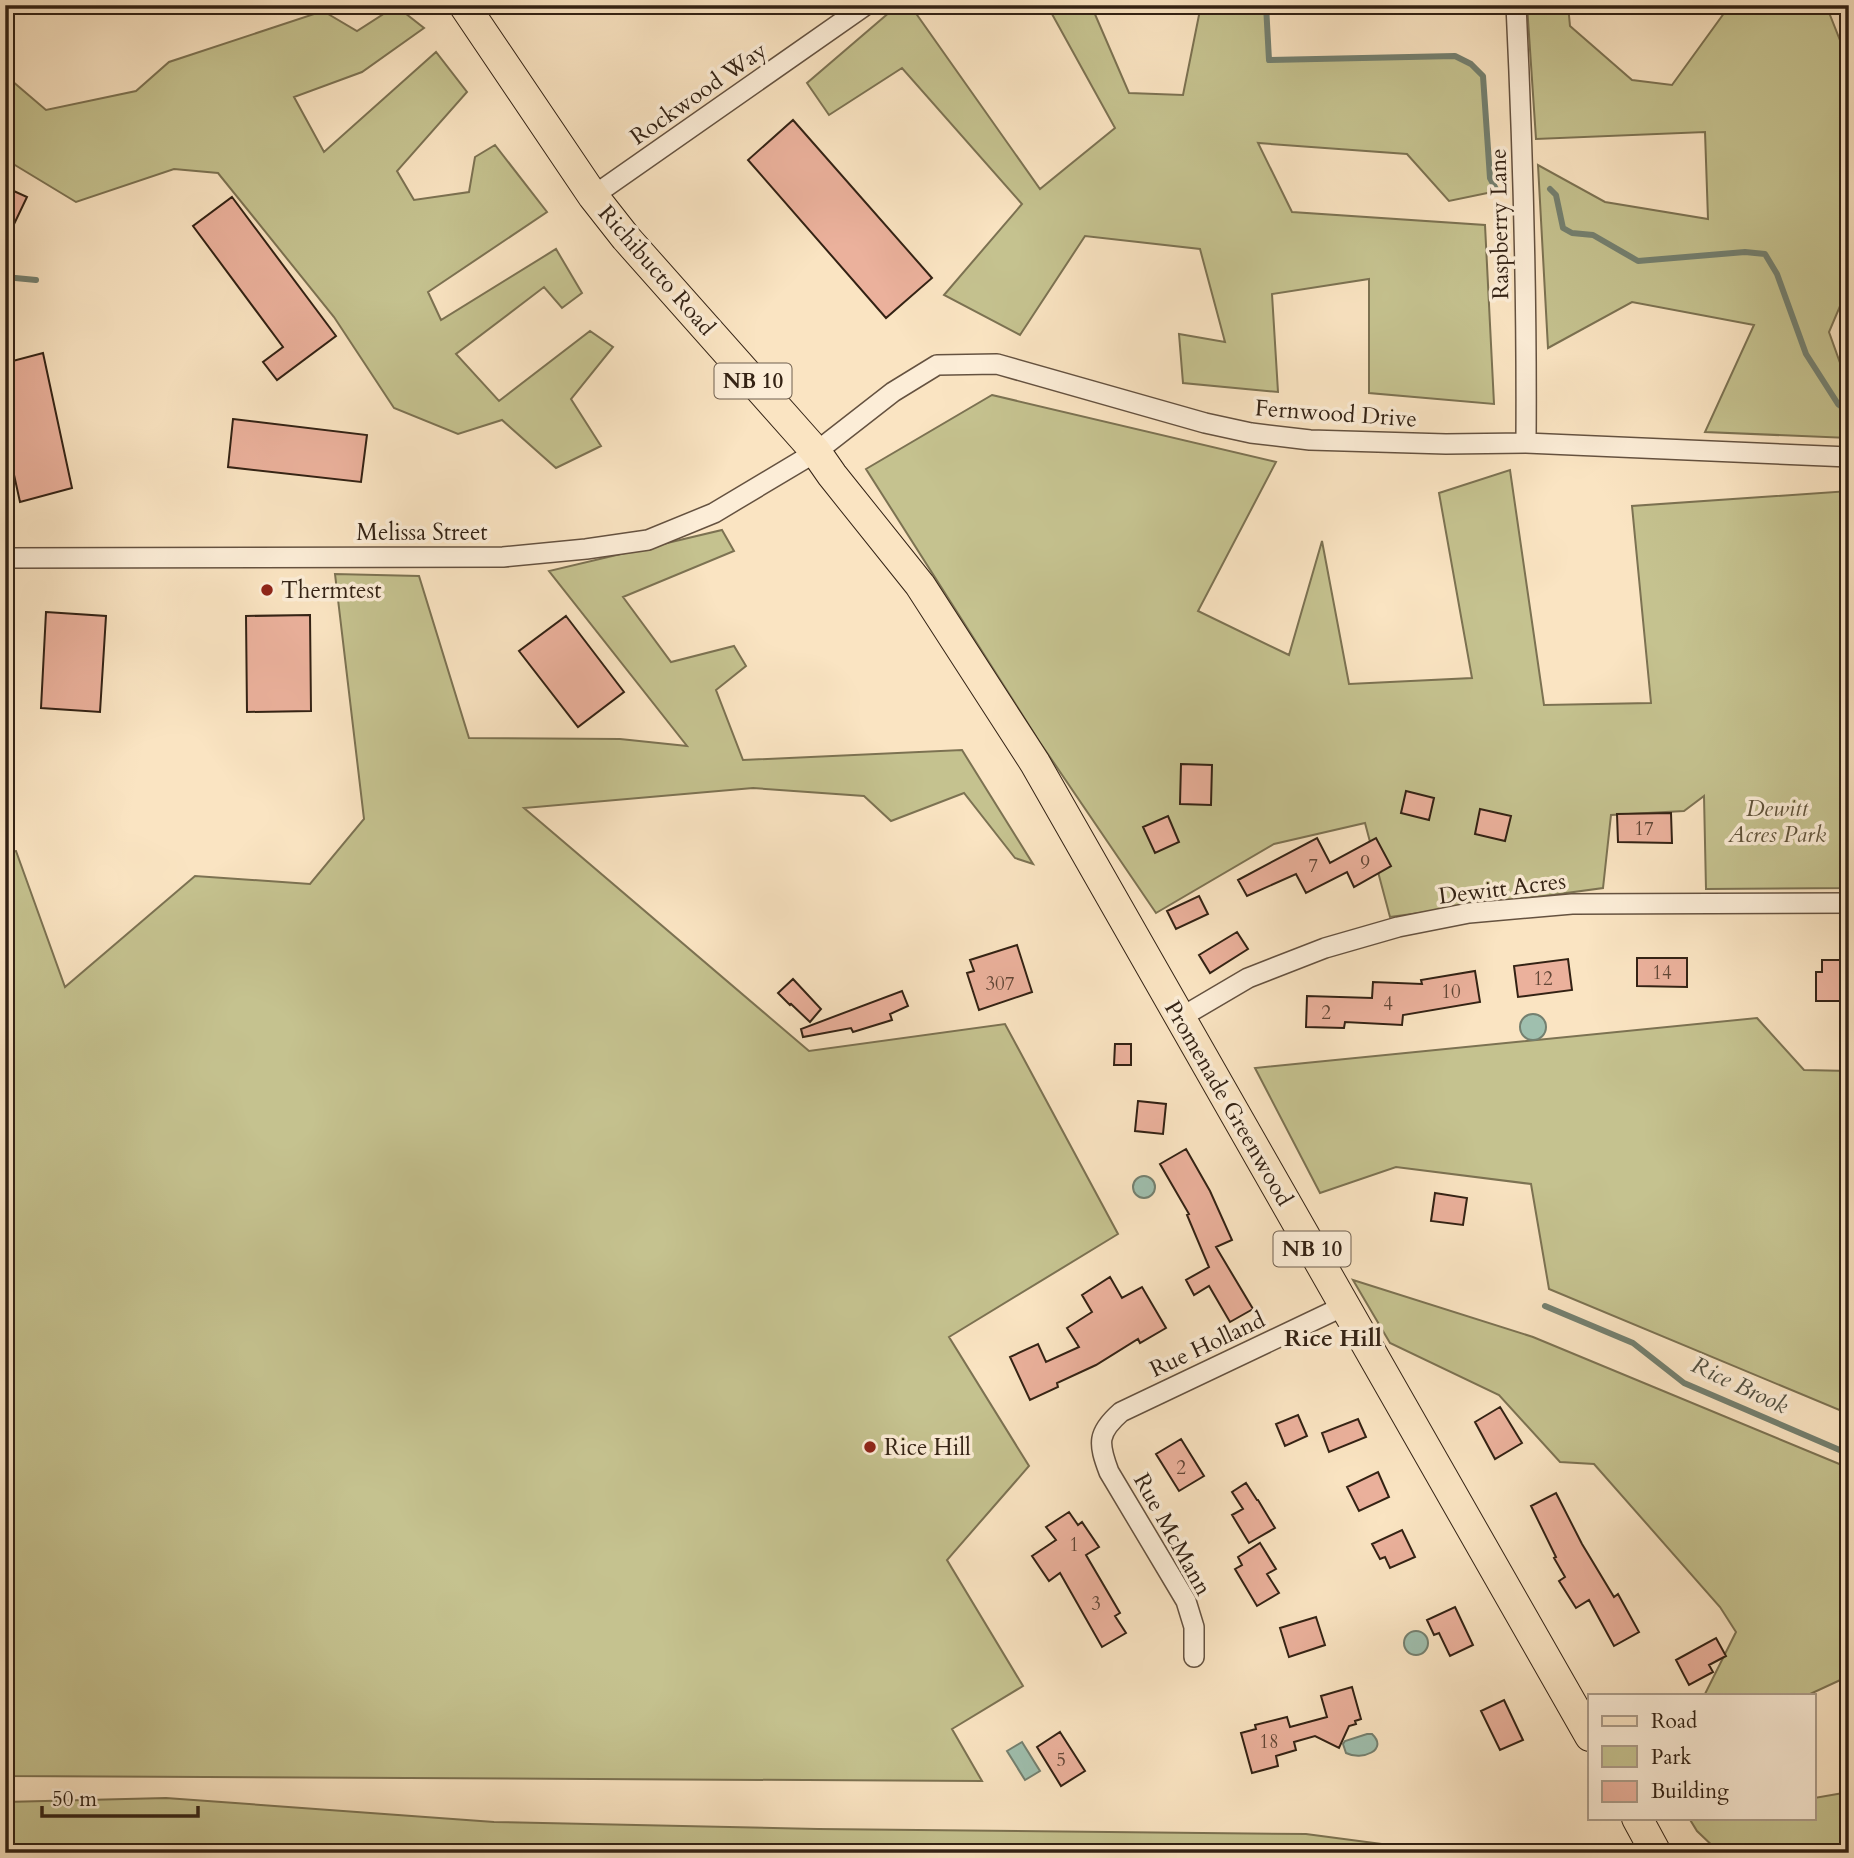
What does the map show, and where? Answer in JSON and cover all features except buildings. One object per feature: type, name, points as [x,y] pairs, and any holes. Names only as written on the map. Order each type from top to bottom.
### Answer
[{"type":"main road","name":"Richibucto Road","points":[[464,5],[593,196],[626,238],[816,452],[920,585],[1035,763]]},
{"type":"main road","name":"Promenade Greenwood","points":[[1035,763],[1588,1733]]},
{"type":"main road","points":[[1638,1820],[1657,1853]]},
{"type":"street","name":"Rockwood Way","points":[[593,196],[866,5]]},
{"type":"street","name":"Raspberry Lane","points":[[1516,5],[1522,148],[1526,443]]},
{"type":"street","name":"Fernwood Drive","points":[[816,452],[893,392],[937,365],[997,364],[1205,423],[1251,433],[1310,440],[1446,444],[1526,443],[1849,457]]},
{"type":"street","name":"Melissa Street","points":[[5,558],[503,557],[586,549],[648,540],[713,513],[816,452]]},
{"type":"street","name":"Dewitt Acres","points":[[1180,1018],[1248,978],[1325,948],[1398,927],[1469,913],[1572,904],[1849,903]]},
{"type":"street","name":"Rue Holland","points":[[1101,1438],[1108,1423],[1121,1412],[1344,1306]]},
{"type":"street","name":"Rue McMann","points":[[1101,1438],[1102,1455],[1109,1472],[1186,1601],[1194,1627],[1194,1657]]},
{"type":"green space","points":[[898,5],[910,5],[1040,189],[1115,128],[1047,5],[1091,5],[1129,93],[1183,95],[1201,5],[1266,5],[1270,60],[1455,56],[1471,64],[1483,76],[1490,178],[1497,191],[1449,201],[1407,154],[1258,143],[1292,212],[1485,225],[1494,404],[1369,393],[1369,279],[1272,294],[1278,392],[1183,383],[1179,334],[1225,342],[1200,249],[1085,236],[1020,335],[944,295],[1022,204],[902,68],[829,115],[807,83]]},
{"type":"green space","points":[[1527,5],[1568,5],[1570,26],[1632,80],[1672,85],[1730,5],[1826,5],[1849,63],[1849,285],[1829,332],[1849,388],[1849,438],[1705,432],[1754,325],[1632,302],[1548,348],[1538,165],[1605,202],[1708,219],[1705,132],[1536,139]]},
{"type":"green space","points":[[396,6],[424,28],[362,72],[294,97],[324,152],[436,52],[467,92],[397,171],[414,200],[469,192],[475,157],[495,145],[547,212],[428,292],[441,320],[556,249],[582,293],[562,308],[544,287],[456,354],[499,401],[590,331],[613,347],[571,399],[601,446],[556,468],[502,420],[458,434],[394,408],[334,317],[218,173],[174,169],[76,202],[5,159],[5,75],[46,110],[136,91],[169,62],[323,11],[357,31]]},
{"type":"green space","name":"Dewitt Acres Park","points":[[992,395],[1276,462],[1198,611],[1289,655],[1322,541],[1349,684],[1472,678],[1439,493],[1510,470],[1544,705],[1651,703],[1632,506],[1849,491],[1849,888],[1706,889],[1704,796],[1684,811],[1611,815],[1603,888],[1390,917],[1365,823],[1274,844],[1156,913],[1039,741],[866,469]]},
{"type":"green space","points":[[722,530],[734,551],[623,597],[671,662],[734,646],[746,666],[716,690],[743,760],[962,750],[1033,864],[1015,858],[964,793],[891,821],[864,796],[753,788],[524,808],[809,1051],[1005,1024],[1118,1234],[949,1337],[1029,1466],[947,1560],[1023,1686],[952,1729],[982,1781],[5,1776],[5,852],[16,851],[65,987],[195,876],[310,884],[364,819],[335,574],[419,576],[469,738],[620,739],[687,746],[549,571]]},
{"type":"green space","points":[[1757,1018],[1804,1070],[1849,1071],[1849,1414],[1549,1289],[1531,1184],[1396,1167],[1320,1193],[1255,1068]]},
{"type":"green space","points":[[1353,1280],[1533,1337],[1849,1468],[1849,1676],[1810,1694],[1705,1694],[1736,1632],[1720,1607],[1594,1464],[1560,1462],[1499,1395],[1390,1343]]},
{"type":"green space","points":[[1849,1792],[1849,1853],[1720,1853],[1697,1831],[1690,1820],[1815,1820],[1815,1798]]},
{"type":"green space","points":[[166,1798],[494,1822],[818,1829],[1306,1834],[1450,1853],[5,1853],[5,1802]]},
{"type":"shaded area","points":[[1533,1014],[1542,1018],[1546,1027],[1542,1036],[1533,1040],[1524,1036],[1520,1027],[1524,1018]]},
{"type":"shaded area","points":[[1140,1176],[1148,1176],[1155,1183],[1155,1191],[1148,1198],[1140,1198],[1133,1191],[1133,1183]]},
{"type":"shaded area","points":[[1416,1631],[1424,1635],[1428,1643],[1424,1651],[1416,1655],[1408,1651],[1404,1643],[1408,1635]]},
{"type":"shaded area","points":[[1372,1734],[1376,1740],[1375,1749],[1359,1756],[1346,1753],[1343,1744],[1345,1741]]},
{"type":"shaded area","points":[[1022,1742],[1040,1771],[1025,1780],[1007,1751]]},
{"type":"waterway","points":[[1266,5],[1269,60],[1455,56],[1471,64],[1483,76],[1490,178],[1497,191]]},
{"type":"waterway","points":[[1550,189],[1556,195],[1563,228],[1572,233],[1593,235],[1638,261],[1745,252],[1765,254],[1777,274],[1806,354],[1838,404],[1849,412]]},
{"type":"waterway","points":[[5,277],[36,280]]},
{"type":"waterway","name":"Rice Brook","points":[[1545,1306],[1633,1343],[1684,1383],[1849,1454]]},
{"type":"place","name":"Thermtest","points":[[267,590]]},
{"type":"place","name":"Rice Hill","points":[[870,1447]]},
{"type":"district","name":"Rice Hill","points":[[1333,1338]]}]
